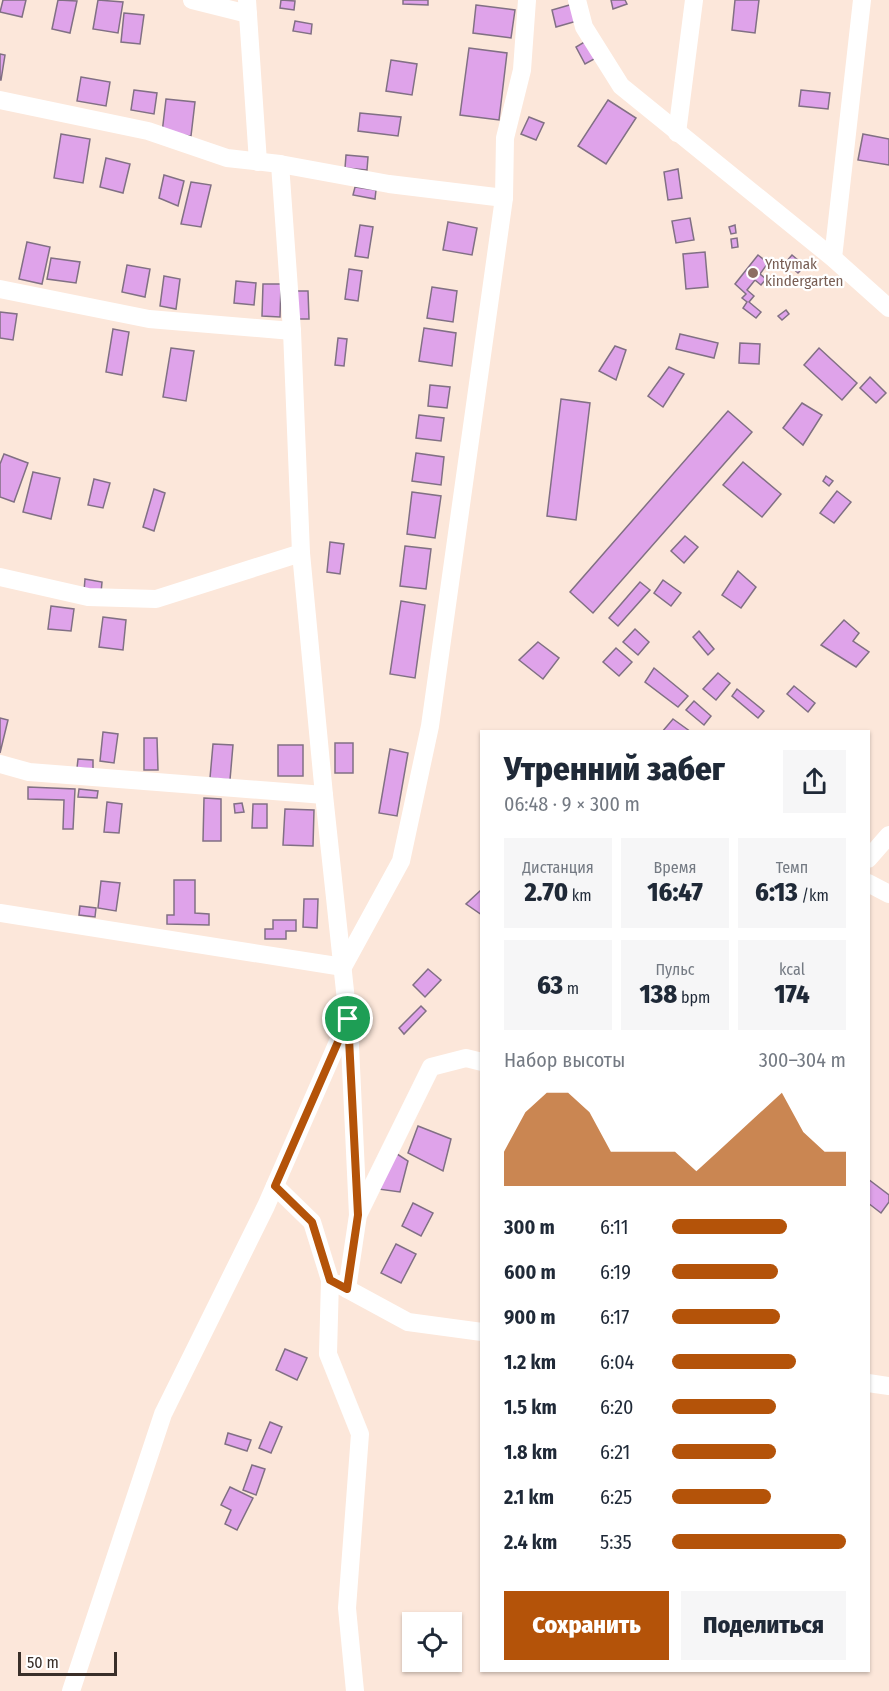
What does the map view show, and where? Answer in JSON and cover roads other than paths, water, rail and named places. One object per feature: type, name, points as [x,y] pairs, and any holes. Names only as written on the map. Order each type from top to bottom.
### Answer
[{"type":"street","points":[[192,0],[247,7],[258,162]]},
{"type":"street","points":[[342,967],[401,861],[430,726],[504,198],[505,138],[522,70],[527,0]]},
{"type":"street","points":[[577,0],[584,27],[621,86],[833,258],[889,308]]},
{"type":"street","points":[[677,133],[694,0]]},
{"type":"street","points":[[833,258],[862,0]]},
{"type":"street","points":[[0,100],[148,131],[227,158],[280,164],[389,184],[504,198]]},
{"type":"street","points":[[280,164],[292,331],[301,553],[348,1019],[358,1215],[347,1289]]},
{"type":"street","points":[[0,289],[149,319],[292,331]]},
{"type":"street","points":[[0,577],[88,597],[156,599],[301,553]]},
{"type":"street","points":[[0,764],[30,772],[324,795]]},
{"type":"street","points":[[870,857],[889,835]]},
{"type":"street","points":[[870,884],[889,894]]},
{"type":"street","points":[[0,913],[342,967]]},
{"type":"street","points":[[71,1691],[163,1414],[275,1186],[348,1019]]},
{"type":"street","points":[[358,1215],[431,1067],[466,1058],[480,1062]]},
{"type":"street","points":[[275,1186],[312,1222],[330,1280],[328,1354],[360,1434],[347,1608],[355,1691]]},
{"type":"street","points":[[330,1280],[408,1322],[480,1332]]},
{"type":"street","points":[[870,1383],[889,1386]]},
{"type":"place","name":"Yntymak kindergarten","points":[[753,273]]}]
